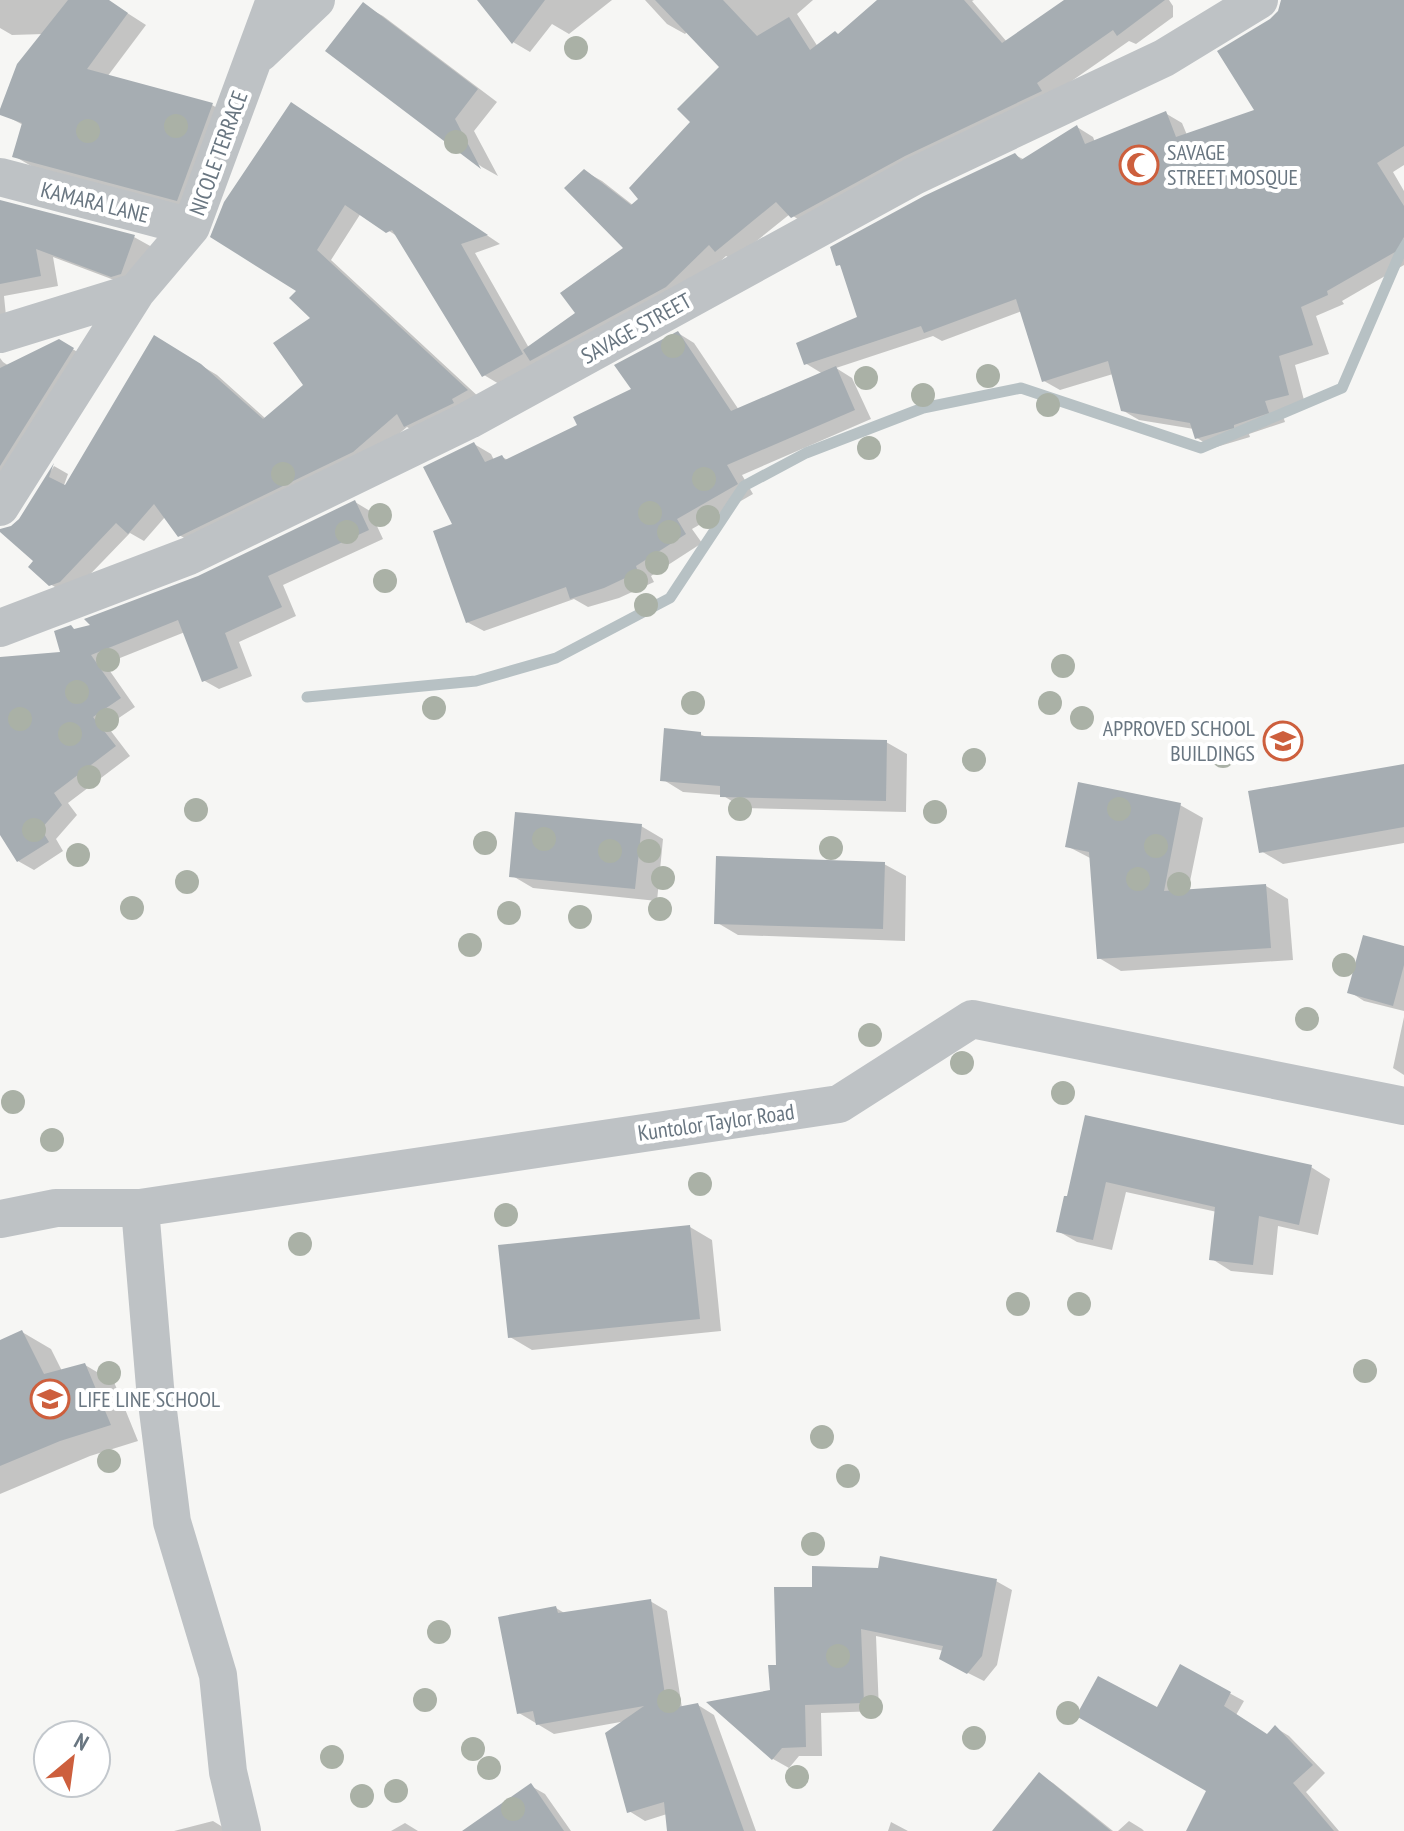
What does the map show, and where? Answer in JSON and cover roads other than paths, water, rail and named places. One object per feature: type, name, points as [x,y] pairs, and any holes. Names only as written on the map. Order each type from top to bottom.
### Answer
[{"type":"street","name":"NICOLE TERRACE","points":[[0,507],[136,292],[191,227],[275,0]]},
{"type":"street","points":[[253,61],[316,0]]},
{"type":"street","name":"SAVAGE STREET","points":[[0,628],[189,556],[469,420],[914,176],[1164,58],[1259,0]]},
{"type":"street","name":"KAMARA LANE","points":[[0,177],[191,227]]},
{"type":"street","points":[[0,334],[136,292]]},
{"type":"street","name":"Kuntolor Taylor Road","points":[[0,1219],[56,1208],[140,1208],[839,1104],[972,1019],[1404,1106]]},
{"type":"street","points":[[140,1208],[155,1387],[172,1522],[218,1675],[228,1772],[242,1831]]},
{"type":"waterway","points":[[307,697],[476,681],[556,658],[670,598],[744,486],[806,453],[923,408],[1021,388],[1201,448],[1342,388],[1404,244]]},
{"type":"place","name":"SAVAGE STREET MOSQUE","points":[[1139,165]]},
{"type":"place","name":"APPROVED SCHOOL BUILDINGS","points":[[1283,741]]},
{"type":"place","name":"LIFE LINE SCHOOL","points":[[50,1399]]}]
